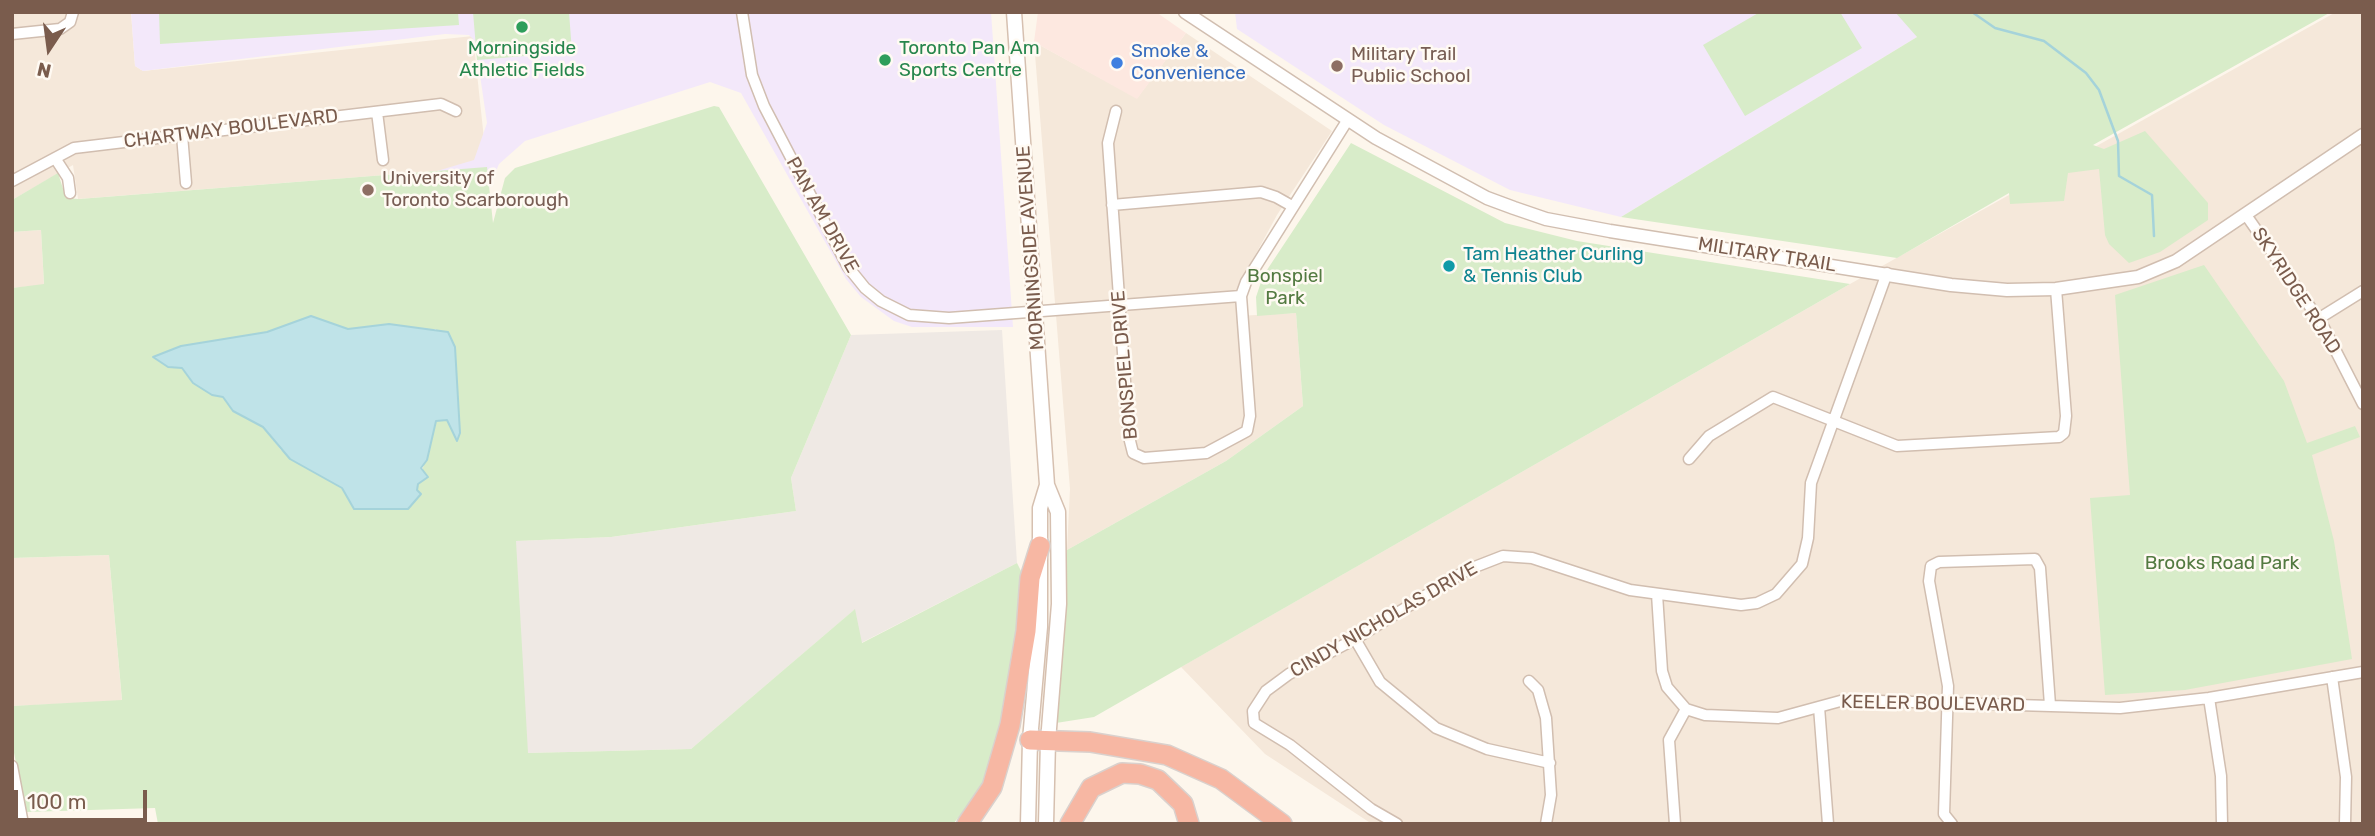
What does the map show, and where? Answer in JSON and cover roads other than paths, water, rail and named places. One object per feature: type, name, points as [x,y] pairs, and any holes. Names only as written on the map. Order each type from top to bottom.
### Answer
[{"type":"highway","points":[[967,824],[992,787],[1010,725],[1026,631],[1030,578],[1040,546]]},
{"type":"highway","points":[[1039,740],[1090,742],[1167,755],[1221,779],[1282,824]]},
{"type":"highway","points":[[1070,824],[1091,788],[1122,774],[1140,774],[1158,780],[1183,804],[1189,824]]},
{"type":"main road","name":"MORNINGSIDE AVENUE","points":[[1014,12],[1047,485],[1058,512],[1059,596],[1028,824]]},
{"type":"main road","name":"MORNINGSIDE AVENUE","points":[[1046,824],[1039,740],[1040,508],[1047,485]]},
{"type":"street","points":[[12,34],[60,29],[70,22],[73,12]]},
{"type":"street","name":"PAN AM DRIVE","points":[[743,12],[751,75],[764,106],[848,267],[865,288],[909,315],[949,318],[1241,296]]},
{"type":"street","name":"MILITARY TRAIL","points":[[1185,12],[1347,121],[1488,198],[1546,219],[1979,287],[2056,289],[2138,277],[2176,261],[2363,135]]},
{"type":"street","name":"CHARTWAY BOULEVARD","points":[[12,181],[74,148],[441,104],[456,111]]},
{"type":"street","name":"BONSPIEL DRIVE","points":[[1116,111],[1108,143],[1130,446],[1139,457],[1150,458],[1206,453],[1247,431],[1250,416],[1241,296],[1249,274],[1347,121]]},
{"type":"street","points":[[377,112],[383,160]]},
{"type":"street","points":[[181,135],[186,183]]},
{"type":"street","points":[[55,158],[68,178],[70,193]]},
{"type":"street","points":[[1112,205],[1261,192],[1292,206]]},
{"type":"street","name":"SKYRIDGE ROAD","points":[[2246,215],[2318,319],[2363,404]]},
{"type":"street","points":[[1675,824],[1669,740],[1686,709],[1667,687],[1662,671],[1657,594],[1741,606],[1768,599],[1788,583],[1802,564],[1808,538],[1811,483],[1888,273]]},
{"type":"street","points":[[1689,459],[1709,436],[1773,397],[1885,443],[1906,447],[2059,437],[2064,433],[2066,416],[2056,289]]},
{"type":"street","points":[[2318,319],[2363,291]]},
{"type":"street","name":"CINDY NICHOLAS DRIVE","points":[[1397,824],[1371,809],[1252,719],[1253,711],[1266,691],[1280,680],[1354,639],[1467,570],[1503,556],[1532,558],[1597,581],[1657,594]]},
{"type":"street","points":[[1952,824],[1944,814],[1949,702],[1929,581],[1931,566],[1939,562],[2025,557],[2035,559],[2040,568],[2050,705]]},
{"type":"street","points":[[1354,639],[1380,682],[1436,728],[1487,750],[1550,763]]},
{"type":"street","name":"KEELER BOULEVARD","points":[[1686,709],[1705,715],[1778,718],[1844,700],[2120,708],[2208,698],[2363,672]]},
{"type":"street","points":[[2332,677],[2346,777],[2345,824]]},
{"type":"street","points":[[1529,681],[1538,690],[1543,705],[1550,763],[1551,795],[1546,824]]},
{"type":"street","points":[[2208,698],[2221,776],[2222,824]]},
{"type":"street","points":[[1819,707],[1828,824]]},
{"type":"street","points":[[12,766],[23,824]]},
{"type":"water","points":[[311,316],[348,329],[389,324],[448,332],[455,347],[460,433],[457,441],[447,420],[436,421],[427,460],[421,468],[428,477],[418,484],[417,490],[421,494],[408,509],[354,509],[342,488],[290,459],[263,427],[233,411],[223,397],[212,395],[193,383],[182,368],[168,367],[153,357],[181,346],[267,332]]},
{"type":"waterway","points":[[1972,12],[1995,28],[2044,41],[2086,73],[2099,90],[2118,141],[2119,176],[2152,195],[2154,236]]},
{"type":"place","name":"Morningside Athletic Fields","points":[[522,27]]},
{"type":"place","name":"Toronto Pan Am Sports Centre","points":[[885,60]]},
{"type":"place","name":"Smoke & Convenience","points":[[1117,63]]},
{"type":"place","name":"Military Trail Public School","points":[[1337,66]]},
{"type":"place","name":"University of Toronto Scarborough","points":[[368,190]]},
{"type":"place","name":"Tam Heather Curling & Tennis Club","points":[[1449,266]]},
{"type":"park label","name":"Bonspiel Park","points":[[1285,288]]},
{"type":"park label","name":"Brooks Road Park","points":[[2222,564]]}]
